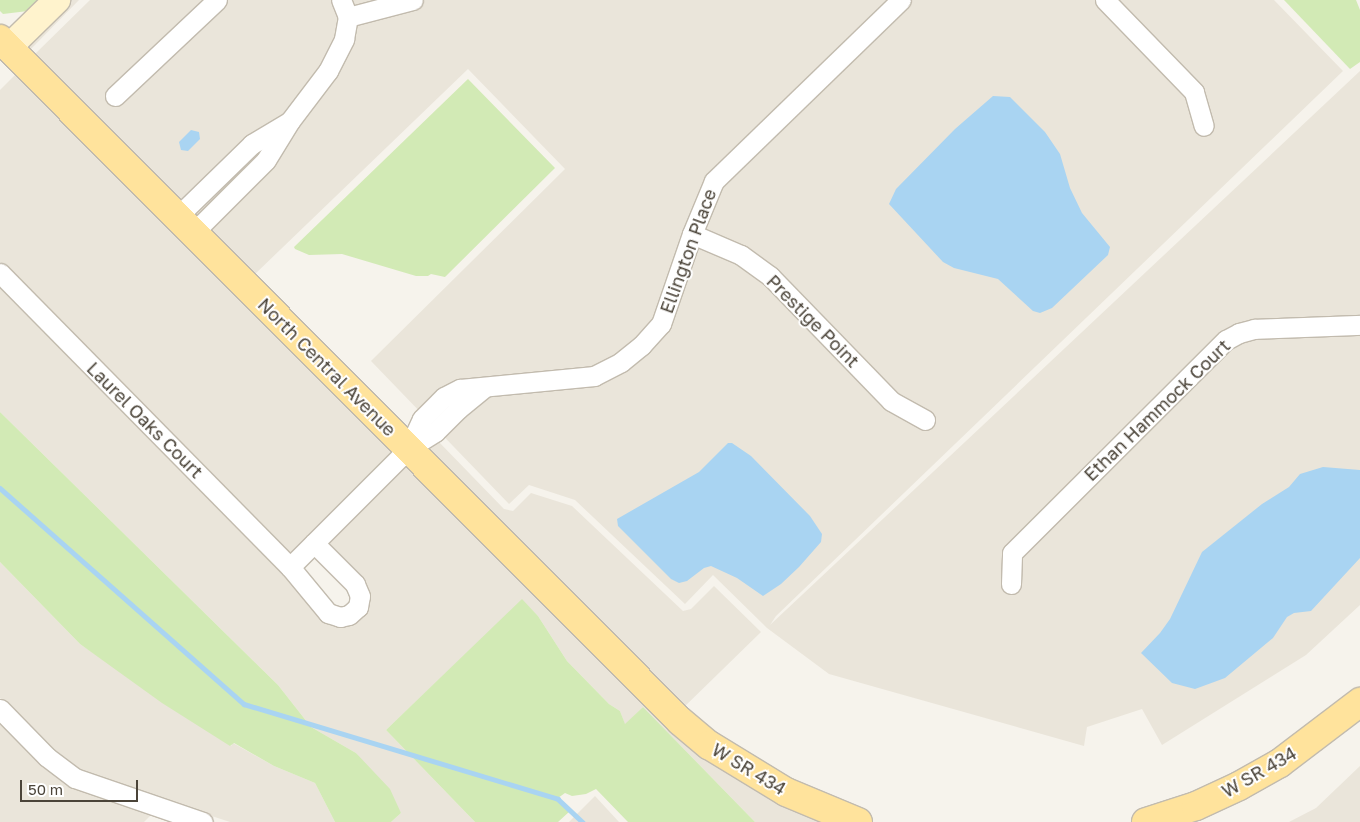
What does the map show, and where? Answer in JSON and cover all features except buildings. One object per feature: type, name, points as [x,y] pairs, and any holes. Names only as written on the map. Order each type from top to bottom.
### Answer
[{"type":"main road","name":"North Central Avenue","points":[[3,48],[185,225],[652,696]]},
{"type":"main road","name":"W SR 434","points":[[652,696],[709,745],[745,769],[786,792],[858,822]]},
{"type":"main road","name":"W SR 434","points":[[1146,822],[1196,806],[1239,786],[1280,763],[1360,702]]},
{"type":"street","points":[[3,48],[57,0]]},
{"type":"street","points":[[115,96],[217,0]]},
{"type":"street","points":[[185,225],[266,160],[290,121],[328,71],[344,39],[344,8],[413,0]]},
{"type":"street","name":"Ellington Place","points":[[408,449],[435,432],[458,409],[484,388],[594,376],[621,362],[641,346],[661,324],[692,234],[714,181],[901,0]]},
{"type":"street","points":[[1106,0],[1194,92],[1204,126]]},
{"type":"street","name":"Prestige Point","points":[[692,234],[741,254],[770,276],[891,402],[925,420]]},
{"type":"street","name":"Laurel Oaks Court","points":[[0,273],[290,567],[328,613],[340,617],[349,615],[358,607],[360,596],[355,584],[314,543]]},
{"type":"street","name":"Ethan Hammock Court","points":[[1011,584],[1012,553],[1226,340],[1254,329],[1360,325]]},
{"type":"street","points":[[290,567],[408,449]]},
{"type":"street","points":[[0,709],[47,757],[75,778],[162,816],[203,822]]},
{"type":"shaded area","points":[[70,0],[79,0],[28,52],[21,49]]},
{"type":"shaded area","points":[[90,0],[1274,0],[1343,71],[776,616],[770,625],[1360,71],[1360,605],[1306,655],[1162,745],[1142,709],[1087,727],[1084,746],[829,674],[767,628],[713,575],[685,604],[575,500],[529,485],[509,504],[371,361],[565,169],[468,69],[254,275],[35,54]]},
{"type":"shaded area","points":[[20,70],[396,448],[289,555],[0,262],[0,90]]},
{"type":"shaded area","points":[[0,284],[284,572],[322,618],[364,613],[326,544],[409,461],[647,703],[834,822],[755,822],[643,707],[625,725],[620,711],[609,704],[567,661],[538,616],[522,600],[386,730],[475,822],[391,822],[401,813],[356,753],[311,727],[278,685],[0,412]]},
{"type":"shaded area","points":[[438,441],[504,509],[513,511],[531,493],[572,506],[683,611],[691,609],[714,586],[761,632],[680,711],[422,451]]},
{"type":"shaded area","points":[[0,562],[80,644],[231,746],[233,743],[274,766],[315,783],[335,822],[230,822],[172,803],[168,799],[165,801],[78,770],[53,751],[0,698]]},
{"type":"shaded area","points":[[0,720],[42,763],[152,814],[144,822],[0,822]]},
{"type":"shaded area","points":[[1360,766],[1360,822],[1289,822],[1316,808]]},
{"type":"shaded area","points":[[595,796],[619,822],[569,822]]},
{"type":"green space","points":[[0,0],[39,0],[28,11],[3,14],[0,11]]},
{"type":"green space","points":[[1284,0],[1356,0],[1360,10],[1360,62],[1350,69]]},
{"type":"green space","points":[[468,79],[555,168],[445,277],[431,274],[428,276],[416,276],[342,254],[309,255],[295,249],[294,247]]},
{"type":"green space","points":[[0,412],[278,685],[311,727],[356,753],[390,789],[401,813],[391,822],[335,822],[315,783],[274,766],[234,743],[230,746],[162,703],[80,644],[0,562]]},
{"type":"green space","points":[[522,599],[538,616],[567,661],[609,704],[620,711],[625,724],[643,707],[755,822],[628,822],[596,789],[586,794],[572,796],[565,793],[558,798],[570,811],[558,822],[475,822],[386,730]]},
{"type":"water","points":[[993,96],[1010,97],[1045,132],[1060,154],[1070,188],[1082,213],[1110,247],[1108,255],[1052,308],[1040,313],[1033,311],[998,279],[954,268],[943,262],[889,204],[896,189],[955,129]]},
{"type":"water","points":[[191,130],[199,132],[200,139],[188,151],[181,150],[179,142]]},
{"type":"water","points":[[728,443],[732,443],[751,456],[810,516],[822,534],[821,542],[799,567],[781,584],[763,596],[737,578],[711,566],[704,568],[687,581],[679,583],[671,579],[618,526],[617,519],[699,472]]},
{"type":"water","points":[[1323,467],[1360,470],[1360,558],[1311,611],[1294,613],[1287,617],[1273,638],[1225,678],[1195,689],[1172,683],[1141,653],[1170,619],[1202,552],[1262,504],[1289,487],[1300,474]]},
{"type":"waterway","points":[[0,488],[244,704],[558,799],[583,822]]}]
